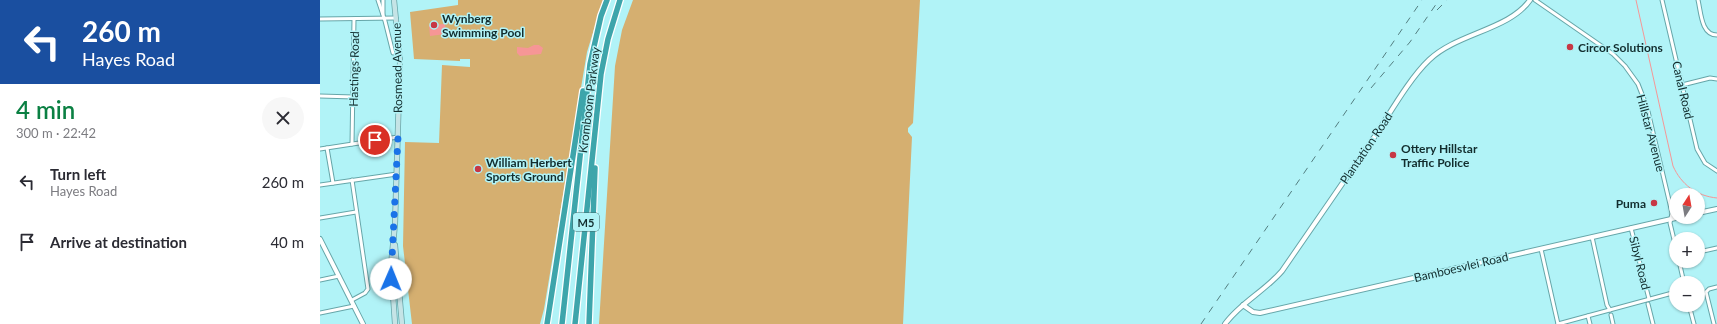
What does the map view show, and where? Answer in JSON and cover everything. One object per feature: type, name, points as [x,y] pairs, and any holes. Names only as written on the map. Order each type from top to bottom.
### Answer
[{"type":"highway","name":"Kromboom Parkway","points":[[562,324],[588,74],[596,36],[606,0]]},
{"type":"highway","name":"Kromboom Parkway","points":[[575,324],[604,58],[608,38],[620,0]]},
{"type":"highway","points":[[546,324],[583,86],[588,74]]},
{"type":"highway","points":[[590,324],[597,119]]},
{"type":"main road","name":"Rosmead Avenue","points":[[394,0],[400,62],[397,174],[391,279],[395,324]]},
{"type":"main road","name":"Rosmead Avenue","points":[[394,233],[402,324]]},
{"type":"street","name":"Rosmead Avenue","points":[[378,0],[393,53]]},
{"type":"street","name":"Rosmead Avenue","points":[[382,0],[384,17]]},
{"type":"street","name":"Plantation Road","points":[[1225,324],[1243,305],[1282,272],[1331,202],[1399,99],[1428,60],[1436,52],[1454,42],[1507,19],[1521,10],[1530,0]]},
{"type":"street","name":"Hillstar Avenue","points":[[1534,0],[1613,54],[1625,66],[1638,84],[1647,107],[1669,200]]},
{"type":"street","name":"Canal Road","points":[[1662,0],[1698,153],[1705,163],[1717,171]]},
{"type":"street","points":[[1698,0],[1705,28],[1710,33],[1717,35]]},
{"type":"street","points":[[320,19],[396,18]]},
{"type":"street","name":"Hastings Road","points":[[352,144],[354,97],[354,19]]},
{"type":"street","points":[[1682,85],[1710,78],[1717,79]]},
{"type":"street","points":[[320,96],[354,97]]},
{"type":"street","points":[[320,149],[398,137]]},
{"type":"street","points":[[327,148],[333,183]]},
{"type":"street","points":[[320,185],[397,174]]},
{"type":"street","points":[[352,180],[368,288],[366,293],[352,300]]},
{"type":"street","points":[[1705,211],[1717,208]]},
{"type":"street","points":[[320,218],[356,212]]},
{"type":"street","name":"Bamboesvlei Road","points":[[1243,305],[1253,312],[1260,313],[1669,219]]},
{"type":"street","name":"Sibyl Road","points":[[1631,228],[1649,299]]},
{"type":"street","points":[[1592,237],[1607,305],[1610,310]]},
{"type":"street","points":[[321,242],[363,324]]},
{"type":"street","points":[[1705,251],[1717,248]]},
{"type":"street","points":[[1541,249],[1558,324],[1669,294]]},
{"type":"street","points":[[320,280],[339,276]]},
{"type":"street","points":[[1714,324],[1706,295],[1707,290],[1717,287]]},
{"type":"street","name":"Sibyl Road","points":[[1648,304],[1653,324]]},
{"type":"street","points":[[320,313],[354,306]]},
{"type":"street","points":[[1691,312],[1694,324]]},
{"type":"street","points":[[1611,315],[1613,324]]},
{"type":"street","points":[[1588,316],[1590,324]]},
{"type":"shaded area","name":"William Herbert Sports Ground","points":[[458,0],[603,0],[587,52],[544,309],[540,324],[412,324],[403,246],[405,142],[439,143],[442,65],[470,67],[470,59],[460,59],[460,61],[414,59],[410,12],[458,5]]},
{"type":"shaded area","points":[[633,0],[920,0],[913,123],[908,128],[908,132],[912,137],[903,324],[599,324],[615,66],[622,30]]},
{"type":"shaded area","points":[[445,24],[446,34],[430,36],[429,25]]},
{"type":"shaded area","points":[[534,45],[539,45],[543,48],[541,54],[520,56],[517,53],[517,47],[528,48]]},
{"type":"waterway","points":[[1636,0],[1673,166],[1680,178],[1690,188],[1702,195],[1717,198]]},
{"type":"railway","points":[[1201,324],[1422,0]]},
{"type":"railway","points":[[1371,88],[1410,42],[1439,0]]},
{"type":"railway","points":[[1437,10],[1447,0]]},
{"type":"place","name":"Wynberg Swimming Pool","points":[[434,25]]},
{"type":"place","name":"Circor Solutions","points":[[1570,47]]},
{"type":"place","name":"Ottery Hillstar Traffic Police","points":[[1393,155]]},
{"type":"place","name":"William Herbert Sports Ground","points":[[478,169]]},
{"type":"place","name":"Puma","points":[[1654,203]]},
{"type":"route","points":[[375,140],[398,137],[391,279]]}]
